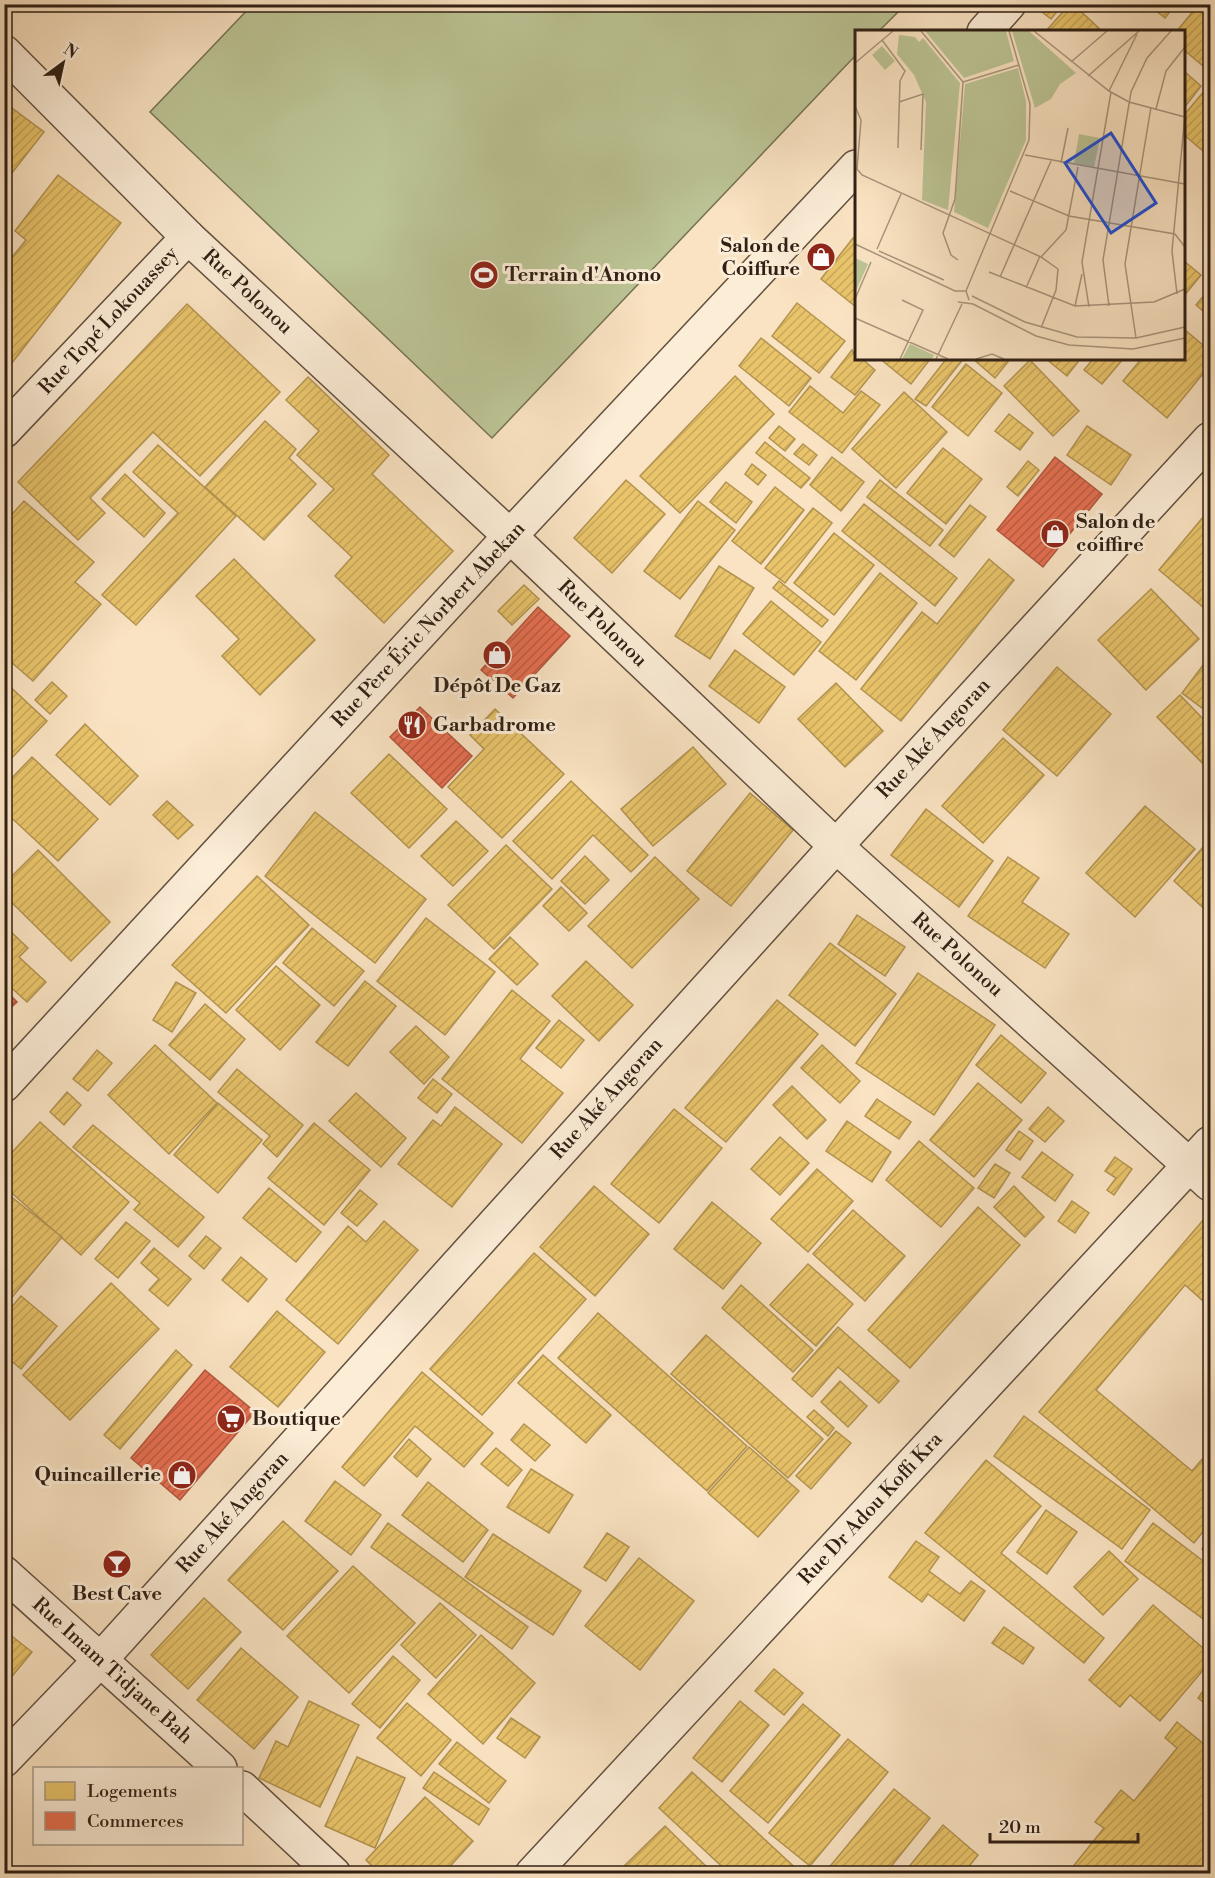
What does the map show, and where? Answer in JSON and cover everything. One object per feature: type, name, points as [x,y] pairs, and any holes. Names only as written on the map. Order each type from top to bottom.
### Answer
[{"type":"street","points":[[986,30],[1009,4]]},
{"type":"street","name":"Rue Polonou","points":[[4,52],[188,237],[510,536],[836,846],[1204,1164]]},
{"type":"street","name":"Rue Père Éric Norbert Abekan","points":[[4,1085],[510,536],[855,168]]},
{"type":"street","name":"Rue Topé Lokouassey","points":[[4,431],[188,237]]},
{"type":"street","name":"Rue Aké Angoran","points":[[4,1760],[101,1659],[836,846],[1210,439]]},
{"type":"street","name":"Rue Dr Adou Koffi Kra","points":[[531,1874],[1204,1164]]},
{"type":"street","name":"Rue Imam Tidjane Bah","points":[[4,1574],[219,1767]]},
{"type":"street","points":[[243,1789],[334,1874]]},
{"type":"green space","name":"Terrain d'Anono","points":[[253,4],[905,4],[880,30],[855,30],[855,56],[492,438],[150,112]]},
{"type":"building: Logements","points":[[1040,4],[1063,4],[1051,19],[1037,8]]},
{"type":"building: Logements","points":[[1070,4],[1073,4],[1101,30],[1047,30]]},
{"type":"building: Logements","points":[[1152,4],[1176,4],[1165,18],[1150,6]]},
{"type":"building: Logements","points":[[1199,4],[1210,4],[1210,72],[1185,51],[1185,30],[1178,30]]},
{"type":"building: Logements","points":[[1185,72],[1201,86],[1185,107]]},
{"type":"building: Logements","points":[[1210,84],[1210,157],[1185,136],[1185,114]]},
{"type":"building: Logements","points":[[4,102],[44,132],[4,183]]},
{"type":"building: Logements","points":[[58,175],[121,223],[4,373],[4,267],[26,240],[15,231]]},
{"type":"building: Logements","points":[[853,238],[855,239],[855,306],[821,279]]},
{"type":"building: Logements","points":[[1185,262],[1201,275],[1185,295]]},
{"type":"building: Logements","points":[[1210,288],[1210,317],[1196,305]]},
{"type":"building: Logements","points":[[797,303],[845,341],[819,373],[772,336]]},
{"type":"building: Logements","points":[[187,304],[280,392],[200,476],[153,432],[90,498],[105,513],[78,540],[18,482]]},
{"type":"building: Logements","points":[[1185,330],[1210,351],[1210,365],[1167,418],[1123,381],[1140,360],[1185,360]]},
{"type":"building: Logements","points":[[761,338],[811,378],[789,406],[739,366]]},
{"type":"building: Logements","points":[[852,350],[855,360],[863,360],[875,370],[855,395],[831,377]]},
{"type":"building: Logements","points":[[881,360],[929,360],[911,384]]},
{"type":"building: Logements","points":[[945,360],[962,360],[926,406],[915,399]]},
{"type":"building: Logements","points":[[974,360],[1009,360],[995,378]]},
{"type":"building: Logements","points":[[1030,360],[1079,411],[1053,436],[1004,386]]},
{"type":"building: Logements","points":[[1047,360],[1079,360],[1067,376]]},
{"type":"building: Logements","points":[[1092,360],[1122,360],[1102,384],[1084,370]]},
{"type":"building: Logements","points":[[966,364],[1002,393],[968,436],[932,407]]},
{"type":"building: Logements","points":[[735,376],[774,414],[680,513],[640,476]]},
{"type":"building: Logements","points":[[308,377],[389,455],[372,474],[453,551],[384,623],[335,576],[352,557],[308,516],[334,489],[297,455],[319,431],[286,400]]},
{"type":"building: Logements","points":[[810,386],[843,413],[861,391],[880,405],[842,453],[789,412]]},
{"type":"building: Logements","points":[[904,392],[947,432],[896,488],[852,449]]},
{"type":"building: Logements","points":[[1009,414],[1033,433],[1020,450],[995,431]]},
{"type":"building: Logements","points":[[265,421],[296,449],[289,458],[316,484],[264,540],[205,487]]},
{"type":"building: Logements","points":[[779,426],[795,439],[785,451],[769,438]]},
{"type":"building: Logements","points":[[1087,426],[1131,455],[1111,485],[1067,455]]},
{"type":"building: Logements","points":[[765,442],[810,478],[801,488],[756,453]]},
{"type":"building: Logements","points":[[803,444],[817,455],[809,465],[794,454]]},
{"type":"building: Logements","points":[[158,445],[236,516],[136,625],[102,595],[178,513],[133,472]]},
{"type":"building: Logements","points":[[943,448],[982,479],[946,524],[907,493]]},
{"type":"building: Logements","points":[[832,457],[864,482],[841,511],[810,485]]},
{"type":"building: Logements","points":[[1028,461],[1039,470],[1018,496],[1007,487]]},
{"type":"building: Logements","points":[[752,464],[766,475],[758,485],[745,474]]},
{"type":"building: Logements","points":[[125,474],[165,513],[144,537],[102,499]]},
{"type":"building: Logements","points":[[626,480],[665,514],[612,573],[574,538]]},
{"type":"building: Logements","points":[[880,480],[943,530],[930,546],[867,497]]},
{"type":"building: Logements","points":[[726,482],[752,502],[736,523],[710,502]]},
{"type":"building: Logements","points":[[775,487],[804,510],[761,564],[732,541]]},
{"type":"building: Logements","points":[[24,501],[94,562],[75,582],[101,604],[33,681],[4,656],[4,523]]},
{"type":"building: Logements","points":[[698,501],[735,530],[680,599],[644,571]]},
{"type":"building: Logements","points":[[864,504],[957,578],[935,606],[842,531]]},
{"type":"building: Logements","points":[[970,505],[986,517],[954,557],[939,545]]},
{"type":"building: Logements","points":[[813,508],[832,523],[785,583],[765,568]]},
{"type":"building: Logements","points":[[1204,516],[1210,521],[1210,613],[1159,570]]},
{"type":"building: Logements","points":[[834,533],[874,565],[834,615],[794,583]]},
{"type":"building: Logements","points":[[234,559],[315,640],[260,695],[222,656],[239,639],[196,596]]},
{"type":"building: Logements","points":[[989,559],[1014,580],[901,721],[861,689],[922,612],[937,624]]},
{"type":"building: Logements","points":[[719,566],[754,588],[710,659],[675,636]]},
{"type":"building: Logements","points":[[880,573],[917,603],[856,680],[819,651]]},
{"type":"building: Logements","points":[[779,581],[828,620],[822,627],[773,588]]},
{"type":"building: Logements","points":[[524,585],[539,599],[512,625],[498,611]]},
{"type":"building: Logements","points":[[1151,589],[1199,639],[1146,690],[1098,640]]},
{"type":"building: Logements","points":[[771,601],[821,642],[794,675],[743,634]]},
{"type":"building: Logements","points":[[735,650],[785,687],[759,723],[709,686]]},
{"type":"building: Logements","points":[[1210,656],[1210,714],[1182,693]]},
{"type":"building: Logements","points":[[1057,667],[1111,714],[1057,776],[1003,730]]},
{"type":"building: Logements","points":[[4,681],[47,721],[4,766]]},
{"type":"building: Logements","points":[[52,682],[67,696],[50,714],[35,700]]},
{"type":"building: Logements","points":[[836,683],[883,731],[845,767],[798,719]]},
{"type":"building: Logements","points":[[1180,695],[1210,726],[1210,771],[1157,717]]},
{"type":"building: Logements","points":[[495,709],[564,774],[502,838],[448,787],[484,749],[470,735]]},
{"type":"building: Logements","points":[[85,724],[138,776],[110,805],[56,755]]},
{"type":"building: Logements","points":[[1003,738],[1044,775],[983,843],[942,806]]},
{"type":"building: Logements","points":[[693,747],[726,784],[653,846],[621,809]]},
{"type":"building: Logements","points":[[389,754],[447,809],[409,848],[351,793]]},
{"type":"building: Logements","points":[[32,757],[98,819],[58,861],[4,811],[4,786]]},
{"type":"building: Logements","points":[[571,781],[648,855],[631,872],[593,835],[552,879],[513,841]]},
{"type":"building: Logements","points":[[750,793],[793,830],[731,906],[687,871]]},
{"type":"building: Logements","points":[[167,801],[193,825],[178,839],[153,815]]},
{"type":"building: Logements","points":[[1145,806],[1195,849],[1135,917],[1086,873]]},
{"type":"building: Logements","points":[[926,809],[993,861],[959,907],[891,855]]},
{"type":"building: Logements","points":[[315,812],[426,899],[375,963],[265,876]]},
{"type":"building: Logements","points":[[456,821],[488,851],[453,886],[421,856]]},
{"type":"building: Logements","points":[[1210,839],[1210,914],[1174,881]]},
{"type":"building: Logements","points":[[506,845],[552,889],[494,949],[448,905]]},
{"type":"building: Logements","points":[[38,850],[110,922],[71,961],[4,895],[4,884]]},
{"type":"building: Logements","points":[[585,856],[609,880],[585,904],[561,881]]},
{"type":"building: Logements","points":[[655,857],[699,899],[632,968],[588,926]]},
{"type":"building: Logements","points":[[1008,857],[1039,878],[1022,902],[1069,934],[1045,968],[968,916]]},
{"type":"building: Logements","points":[[257,876],[309,925],[226,1013],[172,965]]},
{"type":"building: Logements","points":[[561,887],[587,913],[569,931],[543,906]]},
{"type":"building: Logements","points":[[857,915],[905,947],[885,976],[838,944]]},
{"type":"building: Logements","points":[[426,918],[495,972],[445,1035],[377,981]]},
{"type":"building: Logements","points":[[312,928],[364,971],[334,1006],[283,963]]},
{"type":"building: Logements","points":[[10,931],[28,948],[19,957],[46,982],[27,1002],[4,981],[4,937]]},
{"type":"building: Logements","points":[[510,937],[538,964],[517,985],[489,959]]},
{"type":"building: Logements","points":[[830,943],[896,994],[855,1046],[789,995]]},
{"type":"building: Logements","points":[[586,961],[633,1005],[599,1041],[552,996]]},
{"type":"building: Logements","points":[[276,966],[320,1005],[280,1050],[236,1010]]},
{"type":"building: Logements","points":[[918,973],[995,1025],[934,1115],[856,1063]]},
{"type":"building: Logements","points":[[365,981],[396,1006],[348,1066],[316,1042]]},
{"type":"building: Logements","points":[[176,982],[196,993],[172,1032],[153,1020]]},
{"type":"building: Logements","points":[[512,990],[550,1021],[520,1059],[563,1093],[522,1143],[442,1079]]},
{"type":"building: Logements","points":[[777,1000],[818,1034],[726,1142],[685,1108]]},
{"type":"building: Logements","points":[[205,1004],[245,1039],[210,1080],[169,1045]]},
{"type":"building: Logements","points":[[559,1020],[584,1040],[561,1068],[536,1048]]},
{"type":"building: Logements","points":[[416,1026],[449,1057],[424,1084],[390,1052]]},
{"type":"building: Logements","points":[[1001,1035],[1046,1073],[1021,1103],[976,1065]]},
{"type":"building: Logements","points":[[155,1045],[217,1103],[169,1154],[108,1095]]},
{"type":"building: Logements","points":[[822,1045],[860,1081],[840,1103],[801,1068]]},
{"type":"building: Logements","points":[[97,1050],[112,1063],[88,1091],[73,1079]]},
{"type":"building: Logements","points":[[237,1069],[303,1125],[277,1157],[263,1144],[270,1136],[218,1092]]},
{"type":"building: Logements","points":[[433,1079],[452,1094],[437,1113],[418,1098]]},
{"type":"building: Logements","points":[[978,1083],[1022,1120],[974,1177],[930,1140]]},
{"type":"building: Logements","points":[[792,1086],[826,1120],[807,1139],[773,1105]]},
{"type":"building: Logements","points":[[67,1092],[81,1105],[64,1125],[50,1112]]},
{"type":"building: Logements","points":[[356,1093],[406,1138],[381,1167],[329,1121]]},
{"type":"building: Logements","points":[[877,1099],[911,1122],[899,1139],[865,1116]]},
{"type":"building: Logements","points":[[218,1103],[262,1140],[218,1193],[174,1155]]},
{"type":"building: Logements","points":[[455,1107],[502,1144],[452,1207],[398,1164],[433,1120],[441,1126]]},
{"type":"building: Logements","points":[[1048,1107],[1064,1121],[1045,1142],[1029,1129]]},
{"type":"building: Logements","points":[[674,1109],[722,1148],[659,1223],[611,1184]]},
{"type":"building: Logements","points":[[847,1121],[891,1152],[872,1182],[826,1151]]},
{"type":"building: Logements","points":[[40,1122],[129,1202],[81,1255],[4,1186],[4,1161]]},
{"type":"building: Logements","points":[[314,1123],[370,1170],[324,1225],[268,1178]]},
{"type":"building: Logements","points":[[93,1125],[204,1217],[178,1247],[134,1210],[140,1203],[73,1147]]},
{"type":"building: Logements","points":[[1019,1131],[1033,1141],[1020,1160],[1006,1150]]},
{"type":"building: Logements","points":[[780,1137],[809,1163],[780,1195],[751,1169]]},
{"type":"building: Logements","points":[[919,1141],[974,1188],[941,1227],[886,1180]]},
{"type":"building: Logements","points":[[1042,1152],[1073,1175],[1055,1201],[1022,1177]]},
{"type":"building: Logements","points":[[1115,1157],[1132,1169],[1114,1195],[1107,1190],[1116,1178],[1105,1171]]},
{"type":"building: Logements","points":[[995,1164],[1010,1173],[994,1198],[978,1188]]},
{"type":"building: Logements","points":[[817,1169],[853,1201],[808,1252],[771,1219]]},
{"type":"building: Logements","points":[[594,1186],[649,1234],[595,1296],[540,1247]]},
{"type":"building: Logements","points":[[1014,1186],[1044,1217],[1025,1237],[994,1207]]},
{"type":"building: Logements","points":[[269,1188],[321,1232],[296,1262],[243,1218]]},
{"type":"building: Logements","points":[[360,1190],[377,1204],[357,1226],[341,1213]]},
{"type":"building: Logements","points":[[4,1191],[62,1237],[4,1307]]},
{"type":"building: Logements","points":[[1072,1201],[1089,1213],[1075,1233],[1058,1221]]},
{"type":"building: Logements","points":[[712,1202],[761,1243],[723,1289],[674,1249]]},
{"type":"building: Logements","points":[[978,1207],[1020,1245],[910,1368],[868,1330]]},
{"type":"building: Logements","points":[[853,1210],[905,1256],[865,1301],[813,1254]]},
{"type":"building: Logements","points":[[1204,1219],[1210,1225],[1210,1307],[1185,1285],[1096,1390],[1192,1471],[1210,1450],[1210,1523],[1194,1543],[1039,1412]]},
{"type":"building: Logements","points":[[384,1221],[418,1250],[338,1344],[286,1300],[348,1226],[366,1242]]},
{"type":"building: Logements","points":[[126,1222],[150,1241],[118,1278],[95,1259]]},
{"type":"building: Logements","points":[[206,1236],[221,1248],[204,1269],[189,1256]]},
{"type":"building: Logements","points":[[154,1248],[191,1279],[168,1306],[149,1290],[159,1279],[141,1263]]},
{"type":"building: Logements","points":[[534,1253],[586,1299],[482,1415],[430,1369]]},
{"type":"building: Logements","points":[[241,1257],[267,1279],[248,1302],[222,1280]]},
{"type":"building: Logements","points":[[808,1264],[853,1304],[816,1346],[770,1305]]},
{"type":"building: Logements","points":[[111,1283],[159,1329],[70,1420],[23,1375]]},
{"type":"building: Logements","points":[[741,1285],[813,1350],[793,1372],[722,1308]]},
{"type":"building: Logements","points":[[21,1296],[57,1326],[21,1369],[4,1355],[4,1316]]},
{"type":"building: Logements","points":[[277,1311],[325,1352],[278,1407],[230,1367]]},
{"type":"building: Logements","points":[[598,1313],[747,1446],[707,1491],[558,1358]]},
{"type":"building: Logements","points":[[838,1327],[899,1381],[879,1403],[838,1367],[812,1397],[792,1379]]},
{"type":"building: Logements","points":[[706,1335],[823,1439],[788,1478],[671,1374]]},
{"type":"building: Logements","points":[[176,1350],[192,1365],[120,1449],[104,1435]]},
{"type":"building: Logements","points":[[543,1355],[611,1415],[586,1443],[518,1383]]},
{"type":"building: Logements","points":[[422,1372],[493,1433],[464,1467],[415,1426],[364,1486],[342,1467]]},
{"type":"building: Logements","points":[[840,1381],[867,1406],[848,1427],[821,1402]]},
{"type":"building: Logements","points":[[814,1410],[834,1428],[828,1436],[807,1417]]},
{"type":"building: Logements","points":[[1024,1416],[1150,1510],[1122,1549],[994,1456]]},
{"type":"building: Logements","points":[[524,1424],[550,1445],[535,1461],[511,1440]]},
{"type":"building: Logements","points":[[836,1431],[851,1443],[811,1489],[796,1476]]},
{"type":"building: Logements","points":[[409,1439],[431,1459],[417,1477],[394,1457]]},
{"type":"building: Logements","points":[[749,1447],[799,1491],[758,1537],[708,1493]]},
{"type":"building: Logements","points":[[496,1448],[522,1470],[508,1486],[481,1464]]},
{"type":"building: Logements","points":[[986,1460],[1041,1506],[1001,1553],[1104,1638],[1084,1663],[925,1533]]},
{"type":"building: Logements","points":[[531,1469],[573,1495],[549,1533],[507,1507]]},
{"type":"building: Logements","points":[[335,1481],[381,1515],[351,1555],[305,1521]]},
{"type":"building: Logements","points":[[428,1482],[488,1530],[463,1562],[402,1515]]},
{"type":"building: Logements","points":[[1046,1510],[1077,1532],[1047,1574],[1017,1552]]},
{"type":"building: Logements","points":[[283,1521],[338,1571],[283,1630],[228,1580]]},
{"type":"building: Logements","points":[[388,1523],[528,1627],[512,1649],[371,1547]]},
{"type":"building: Logements","points":[[1153,1523],[1210,1566],[1210,1624],[1125,1561]]},
{"type":"building: Logements","points":[[607,1533],[629,1547],[606,1581],[584,1567]]},
{"type":"building: Logements","points":[[493,1534],[581,1591],[553,1635],[465,1577]]},
{"type":"building: Logements","points":[[1210,1538],[1210,1555],[1202,1549]]},
{"type":"building: Logements","points":[[916,1541],[939,1557],[929,1571],[960,1594],[971,1581],[985,1591],[964,1621],[928,1594],[922,1602],[889,1577]]},
{"type":"building: Logements","points":[[1109,1551],[1138,1579],[1103,1615],[1074,1587]]},
{"type":"building: Logements","points":[[639,1558],[694,1601],[640,1670],[585,1626]]},
{"type":"building: Logements","points":[[353,1566],[415,1623],[349,1693],[287,1636]]},
{"type":"building: Logements","points":[[204,1598],[241,1632],[188,1689],[151,1655]]},
{"type":"building: Logements","points":[[440,1603],[476,1635],[436,1678],[401,1645]]},
{"type":"building: Logements","points":[[1153,1605],[1210,1654],[1210,1662],[1160,1721],[1130,1695],[1120,1707],[1089,1680]]},
{"type":"building: Logements","points":[[1004,1627],[1034,1648],[1023,1664],[992,1643]]},
{"type":"building: Logements","points":[[4,1630],[32,1652],[4,1686]]},
{"type":"building: Logements","points":[[481,1635],[535,1683],[483,1744],[428,1694]]},
{"type":"building: Logements","points":[[241,1648],[298,1697],[254,1749],[197,1700]]},
{"type":"building: Logements","points":[[393,1656],[420,1680],[380,1728],[352,1704]]},
{"type":"building: Logements","points":[[774,1669],[803,1693],[784,1715],[755,1691]]},
{"type":"building: Logements","points":[[1210,1681],[1210,1707],[1198,1698]]},
{"type":"building: Logements","points":[[309,1701],[359,1725],[320,1807],[259,1778],[276,1741],[288,1747]]},
{"type":"building: Logements","points":[[740,1701],[769,1725],[722,1782],[693,1758]]},
{"type":"building: Logements","points":[[407,1703],[451,1740],[421,1776],[377,1738]]},
{"type":"building: Logements","points":[[803,1704],[840,1735],[768,1823],[730,1791]]},
{"type":"building: Logements","points":[[511,1718],[540,1737],[525,1758],[497,1738]]},
{"type":"building: Logements","points":[[1177,1722],[1210,1749],[1210,1874],[1067,1874],[1104,1828],[1095,1822],[1121,1790],[1134,1801],[1177,1748],[1165,1738]]},
{"type":"building: Logements","points":[[848,1739],[888,1772],[810,1866],[769,1833]]},
{"type":"building: Logements","points":[[457,1742],[506,1781],[489,1803],[439,1764]]},
{"type":"building: Logements","points":[[357,1757],[405,1778],[375,1848],[325,1826]]},
{"type":"building: Logements","points":[[434,1772],[489,1809],[479,1825],[423,1788]]},
{"type":"building: Logements","points":[[692,1772],[802,1874],[730,1874],[659,1808]]},
{"type":"building: Logements","points":[[894,1789],[930,1818],[885,1874],[831,1874],[827,1870]]},
{"type":"building: Logements","points":[[425,1797],[473,1841],[443,1874],[380,1874],[366,1860]]},
{"type":"building: Logements","points":[[943,1825],[978,1855],[963,1874],[903,1874]]},
{"type":"building: Logements","points":[[665,1826],[714,1874],[616,1874]]},
{"type":"building: Commerces","points":[[1055,457],[1102,494],[1043,567],[997,530]]},
{"type":"building: Commerces","points":[[538,607],[570,636],[513,698],[481,670]]},
{"type":"building: Commerces","points":[[420,707],[472,756],[442,788],[390,737]]},
{"type":"building: Commerces","points":[[4,989],[17,1002],[4,1014]]},
{"type":"building: Commerces","points":[[205,1370],[255,1412],[180,1500],[131,1458]]},
{"type":"place","name":"Salon de Coiffure","points":[[821,257]]},
{"type":"place","name":"Terrain d'Anono","points":[[484,275]]},
{"type":"place","name":"Salon de coiffire","points":[[1055,534]]},
{"type":"place","name":"Dépôt De Gaz","points":[[497,655]]},
{"type":"place","name":"Garbadrome","points":[[412,725]]},
{"type":"place","name":"Boutique","points":[[231,1419]]},
{"type":"place","name":"Quincaillerie","points":[[182,1475]]},
{"type":"place","name":"Best Cave","points":[[117,1564]]}]
